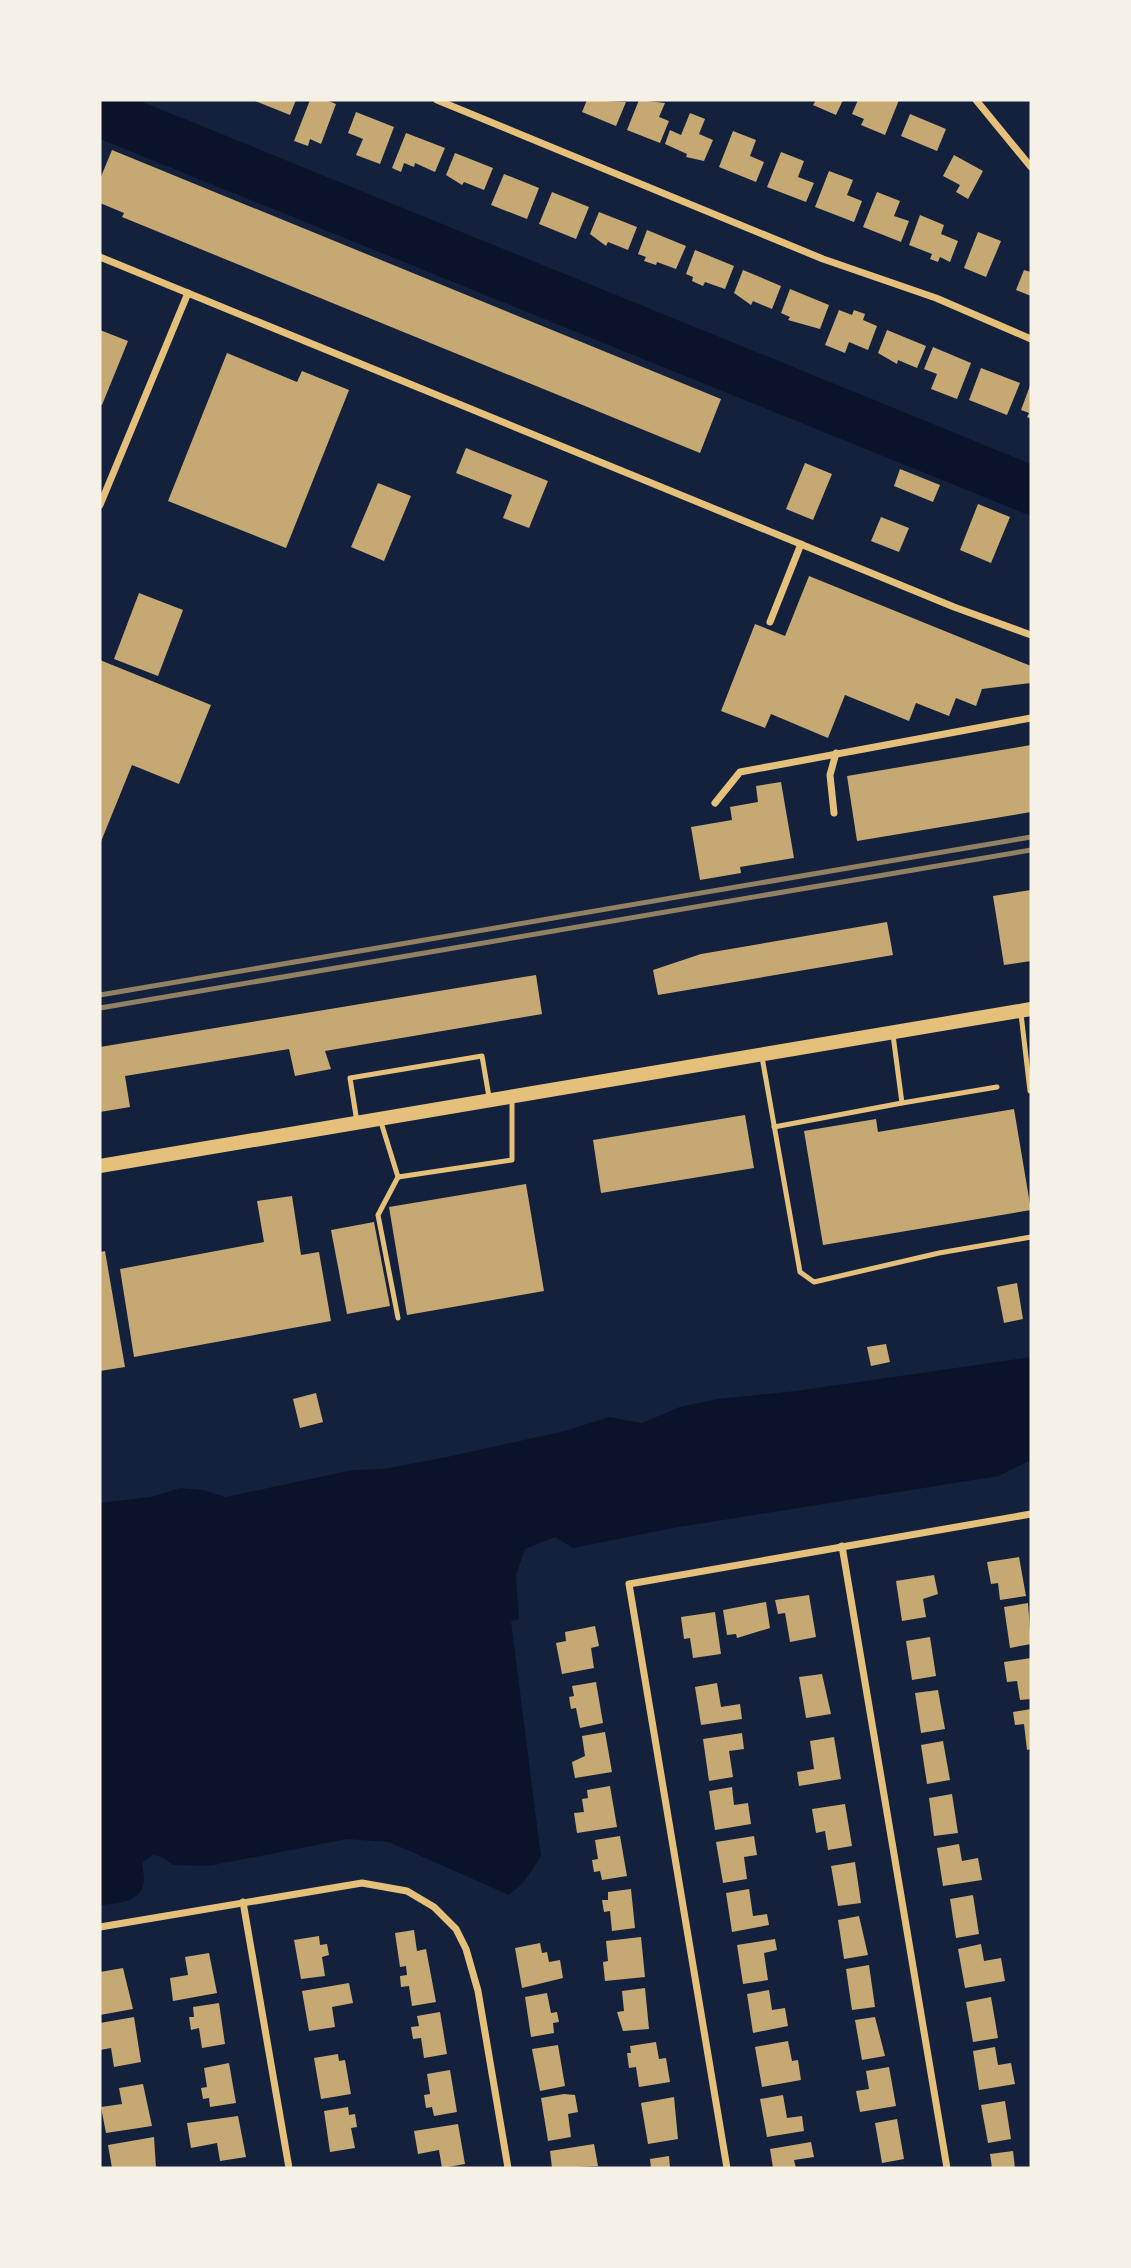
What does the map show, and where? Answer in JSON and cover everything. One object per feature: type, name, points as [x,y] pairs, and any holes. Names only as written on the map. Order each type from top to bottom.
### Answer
[{"type":"main road","points":[[100,1166],[1026,1010]]},
{"type":"street","points":[[437,100],[822,259],[936,298],[1031,339]]},
{"type":"street","points":[[976,100],[1031,167]]},
{"type":"street","points":[[100,257],[801,544],[1031,635]]},
{"type":"street","points":[[100,505],[188,293]]},
{"type":"street","points":[[770,622],[801,544]]},
{"type":"street","points":[[715,803],[740,772],[1031,718]]},
{"type":"street","points":[[834,813],[830,775],[836,754]]},
{"type":"street","points":[[727,2168],[629,1584],[1031,1514]]},
{"type":"street","points":[[842,1546],[947,2168]]},
{"type":"street","points":[[100,1927],[362,1883],[383,1885],[416,1896],[434,1907],[452,1925],[466,1949],[478,1991],[508,2168]]},
{"type":"street","points":[[243,1902],[289,2168]]},
{"type":"lane","points":[[1026,1010],[1030,1091]]},
{"type":"lane","points":[[892,1032],[902,1103]]},
{"type":"lane","points":[[761,1054],[800,1272],[814,1282],[939,1253],[1031,1237]]},
{"type":"lane","points":[[357,1123],[350,1078],[363,1075],[482,1056],[489,1100]]},
{"type":"lane","points":[[774,1126],[997,1087]]},
{"type":"lane","points":[[398,1177],[512,1160],[512,1096]]},
{"type":"lane","points":[[380,1119],[398,1177],[378,1215],[398,1318]]},
{"type":"water","points":[[100,100],[138,100],[1031,464],[1031,516],[100,139]]},
{"type":"water","points":[[1031,1357],[1031,1460],[999,1476],[673,1528],[573,1548],[555,1537],[525,1549],[516,1575],[519,1619],[511,1621],[541,1856],[524,1882],[509,1895],[389,1842],[347,1839],[209,1866],[173,1865],[162,1857],[152,1855],[143,1862],[143,1886],[135,1897],[100,1905],[100,1503],[151,1497],[180,1488],[203,1490],[226,1497],[353,1470],[383,1469],[447,1457],[565,1431],[609,1417],[642,1423],[680,1407],[717,1399],[796,1391]]},
{"type":"building","points":[[253,100],[296,100],[290,115]]},
{"type":"building","points":[[310,100],[326,100],[336,104],[321,144],[310,139],[308,146],[294,141]]},
{"type":"building","points":[[587,100],[626,102],[616,126],[582,112]]},
{"type":"building","points":[[639,100],[665,103],[659,117],[669,121],[660,143],[627,130]]},
{"type":"building","points":[[816,100],[843,100],[836,115],[813,105]]},
{"type":"building","points":[[858,100],[899,100],[885,135],[861,125],[864,119],[852,114]]},
{"type":"building","points":[[356,112],[394,127],[380,164],[356,155],[363,139],[348,133]]},
{"type":"building","points":[[690,113],[705,119],[699,134],[713,140],[704,161],[686,157],[687,154],[665,144],[670,130],[681,135]]},
{"type":"building","points":[[910,114],[946,129],[937,151],[901,136]]},
{"type":"building","points":[[733,131],[756,140],[750,156],[764,162],[756,182],[719,167]]},
{"type":"building","points":[[406,133],[445,148],[435,172],[415,163],[414,167],[404,163],[401,172],[392,168]]},
{"type":"building","points":[[112,150],[721,399],[700,453],[122,217],[124,213],[100,203],[100,179]]},
{"type":"building","points":[[781,152],[804,161],[798,177],[814,183],[806,202],[767,187]]},
{"type":"building","points":[[455,153],[493,168],[484,190],[464,182],[462,185],[446,175]]},
{"type":"building","points":[[954,155],[983,171],[968,199],[956,192],[960,185],[943,176]]},
{"type":"building","points":[[829,171],[853,180],[847,195],[862,201],[854,222],[815,207]]},
{"type":"building","points":[[504,174],[539,188],[527,219],[491,205]]},
{"type":"building","points":[[552,192],[589,207],[576,239],[539,224]]},
{"type":"building","points":[[877,192],[900,201],[894,216],[909,221],[901,242],[863,227]]},
{"type":"building","points":[[599,212],[637,227],[628,250],[608,242],[606,246],[590,234]]},
{"type":"building","points":[[920,215],[944,225],[941,234],[958,241],[950,262],[940,257],[938,262],[930,259],[932,254],[909,245]]},
{"type":"building","points":[[647,230],[686,246],[676,269],[657,262],[656,265],[644,261],[646,257],[638,254]]},
{"type":"building","points":[[978,232],[1001,241],[986,277],[964,268]]},
{"type":"building","points":[[695,250],[734,266],[725,289],[705,282],[703,286],[692,281],[693,277],[686,274]]},
{"type":"building","points":[[743,270],[781,286],[772,309],[753,301],[751,305],[734,293]]},
{"type":"building","points":[[1024,270],[1031,272],[1031,296],[1016,290]]},
{"type":"building","points":[[790,289],[829,305],[820,329],[788,320],[790,317],[781,313]]},
{"type":"building","points":[[839,310],[852,315],[854,310],[865,314],[863,320],[877,326],[868,350],[849,342],[845,353],[825,345]]},
{"type":"building","points":[[100,330],[128,341],[102,405],[100,404]]},
{"type":"building","points":[[887,330],[926,346],[917,368],[898,360],[897,364],[878,353]]},
{"type":"building","points":[[933,347],[971,363],[957,399],[931,389],[937,374],[924,369]]},
{"type":"building","points":[[227,353],[297,382],[302,371],[349,390],[286,548],[168,501]]},
{"type":"building","points":[[981,368],[1020,383],[1007,415],[969,400]]},
{"type":"building","points":[[1031,383],[1031,419],[1027,417],[1029,413],[1021,410]]},
{"type":"building","points":[[466,448],[548,481],[529,528],[503,518],[512,495],[456,473]]},
{"type":"building","points":[[805,463],[832,474],[813,520],[786,509]]},
{"type":"building","points":[[900,469],[940,485],[933,502],[894,486]]},
{"type":"building","points":[[378,483],[411,496],[384,561],[351,547]]},
{"type":"building","points":[[978,504],[1010,517],[991,563],[960,550]]},
{"type":"building","points":[[881,517],[909,528],[899,552],[871,541]]},
{"type":"building","points":[[809,576],[1031,666],[1031,683],[982,689],[976,706],[956,698],[949,716],[916,703],[909,721],[845,695],[828,738],[771,714],[765,728],[721,711],[755,624],[785,636]]},
{"type":"building","points":[[139,593],[183,610],[158,676],[114,659]]},
{"type":"building","points":[[100,660],[211,705],[179,784],[132,765],[100,844]]},
{"type":"building","points":[[1031,745],[1031,812],[857,841],[847,776]]},
{"type":"building","points":[[781,782],[794,858],[740,867],[741,873],[700,880],[691,827],[732,820],[730,807],[758,802],[756,786]]},
{"type":"building","points":[[1031,890],[1031,961],[1004,965],[993,896]]},
{"type":"building","points":[[887,922],[893,955],[658,995],[653,970],[701,954]]},
{"type":"building","points":[[536,975],[542,1014],[325,1051],[331,1069],[295,1076],[289,1049],[125,1076],[130,1107],[100,1112],[100,1047]]},
{"type":"building","points":[[1014,1109],[1031,1210],[823,1245],[804,1131],[876,1119],[878,1132]]},
{"type":"building","points":[[745,1115],[754,1168],[601,1193],[593,1140]]},
{"type":"building","points":[[526,1184],[544,1291],[407,1315],[389,1207]]},
{"type":"building","points":[[292,1196],[301,1255],[319,1252],[331,1321],[134,1357],[120,1269],[264,1242],[257,1201]]},
{"type":"building","points":[[374,1222],[390,1306],[347,1314],[331,1230]]},
{"type":"building","points":[[105,1251],[125,1367],[100,1371],[100,1252]]},
{"type":"building","points":[[1017,1283],[1023,1319],[1004,1323],[997,1287]]},
{"type":"building","points":[[886,1344],[890,1362],[871,1366],[867,1347]]},
{"type":"building","points":[[316,1393],[323,1422],[300,1428],[293,1399]]},
{"type":"building","points":[[1019,1557],[1026,1596],[1000,1600],[998,1583],[991,1584],[987,1562]]},
{"type":"building","points":[[934,1575],[938,1594],[923,1599],[926,1617],[902,1621],[896,1581]]},
{"type":"building","points":[[809,1595],[816,1637],[790,1642],[785,1613],[778,1614],[775,1600]]},
{"type":"building","points":[[766,1602],[770,1628],[737,1638],[736,1634],[727,1635],[723,1610]]},
{"type":"building","points":[[1028,1603],[1031,1644],[1010,1648],[1004,1607]]},
{"type":"building","points":[[715,1612],[721,1654],[693,1658],[690,1638],[684,1639],[681,1617]]},
{"type":"building","points":[[595,1626],[599,1646],[591,1648],[594,1668],[562,1674],[556,1643],[566,1641],[565,1632]]},
{"type":"building","points":[[930,1637],[936,1676],[912,1680],[906,1641]]},
{"type":"building","points":[[1031,1658],[1031,1699],[1020,1700],[1017,1681],[1007,1682],[1004,1662]]},
{"type":"building","points":[[822,1674],[831,1714],[806,1718],[799,1677]]},
{"type":"building","points":[[596,1682],[603,1723],[580,1728],[576,1708],[571,1709],[569,1697],[574,1696],[572,1686]]},
{"type":"building","points":[[717,1683],[721,1707],[740,1704],[742,1719],[701,1725],[695,1687]]},
{"type":"building","points":[[938,1690],[945,1729],[921,1733],[915,1693]]},
{"type":"building","points":[[1031,1709],[1031,1749],[1027,1750],[1024,1724],[1015,1725],[1013,1712]]},
{"type":"building","points":[[605,1732],[612,1772],[575,1778],[572,1762],[585,1756],[582,1736]]},
{"type":"building","points":[[742,1733],[744,1749],[729,1751],[733,1777],[709,1781],[703,1739]]},
{"type":"building","points":[[834,1737],[841,1779],[799,1786],[797,1772],[814,1769],[810,1741]]},
{"type":"building","points":[[943,1741],[950,1780],[927,1784],[921,1745]]},
{"type":"building","points":[[610,1786],[617,1827],[577,1833],[574,1813],[584,1812],[582,1799],[588,1798],[587,1790]]},
{"type":"building","points":[[732,1787],[734,1805],[748,1803],[751,1824],[715,1830],[709,1791]]},
{"type":"building","points":[[952,1794],[958,1833],[934,1836],[929,1798]]},
{"type":"building","points":[[845,1804],[852,1846],[828,1850],[825,1831],[816,1833],[812,1809]]},
{"type":"building","points":[[620,1836],[627,1876],[602,1880],[600,1871],[594,1872],[592,1860],[598,1859],[595,1840]]},
{"type":"building","points":[[754,1836],[757,1855],[744,1857],[747,1879],[723,1883],[716,1842]]},
{"type":"building","points":[[959,1844],[962,1861],[978,1858],[982,1880],[943,1886],[937,1848]]},
{"type":"building","points":[[855,1862],[861,1903],[838,1906],[831,1866]]},
{"type":"building","points":[[631,1889],[635,1928],[612,1931],[610,1911],[604,1912],[602,1900],[608,1900],[608,1892]]},
{"type":"building","points":[[749,1889],[753,1916],[767,1914],[769,1925],[732,1932],[726,1893]]},
{"type":"building","points":[[973,1895],[979,1934],[956,1938],[950,1899]]},
{"type":"building","points":[[859,1916],[868,1955],[844,1959],[838,1920]]},
{"type":"building","points":[[414,1930],[417,1951],[426,1949],[436,2002],[412,2006],[409,1986],[401,1987],[400,1976],[407,1975],[406,1966],[400,1967],[395,1933]]},
{"type":"building","points":[[319,1936],[320,1945],[327,1944],[329,1955],[322,1957],[325,1976],[301,1979],[294,1940]]},
{"type":"building","points":[[641,1937],[645,1977],[605,1981],[603,1962],[608,1961],[606,1941]]},
{"type":"building","points":[[775,1939],[777,1950],[764,1953],[768,1980],[743,1984],[737,1945]]},
{"type":"building","points":[[540,1943],[542,1953],[547,1952],[549,1962],[560,1960],[563,1978],[522,1988],[515,1948]]},
{"type":"building","points":[[981,1944],[984,1961],[1001,1958],[1005,1981],[965,1988],[958,1949]]},
{"type":"building","points":[[209,1953],[217,1993],[173,2001],[170,1978],[188,1975],[185,1957]]},
{"type":"building","points":[[869,1965],[875,2007],[852,2010],[846,1969]]},
{"type":"building","points":[[123,1968],[133,2009],[100,2015],[100,1972]]},
{"type":"building","points":[[349,1983],[353,2003],[332,2007],[335,2027],[309,2031],[302,1991]]},
{"type":"building","points":[[645,1988],[649,2029],[623,2031],[617,2012],[624,2011],[622,1991]]},
{"type":"building","points":[[769,1990],[772,2010],[785,2008],[788,2026],[753,2033],[747,1994]]},
{"type":"building","points":[[547,1993],[551,2013],[557,2012],[559,2022],[553,2023],[554,2033],[531,2037],[525,1997]]},
{"type":"building","points":[[991,1997],[998,2038],[973,2042],[966,2002]]},
{"type":"building","points":[[219,2003],[225,2044],[202,2048],[199,2028],[191,2030],[189,2017],[194,2017],[193,2007]]},
{"type":"building","points":[[440,2012],[447,2054],[424,2058],[421,2038],[413,2039],[411,2027],[419,2026],[417,2016]]},
{"type":"building","points":[[134,2017],[141,2062],[114,2067],[111,2048],[100,2050],[100,2023]]},
{"type":"building","points":[[875,2017],[885,2056],[862,2060],[855,2020]]},
{"type":"building","points":[[788,2041],[792,2061],[798,2060],[801,2080],[762,2087],[755,2047]]},
{"type":"building","points":[[656,2042],[659,2059],[666,2058],[670,2082],[639,2087],[636,2067],[629,2068],[627,2053],[631,2053],[630,2046]]},
{"type":"building","points":[[558,2045],[565,2086],[540,2091],[532,2049]]},
{"type":"building","points":[[995,2047],[998,2065],[1011,2063],[1015,2084],[979,2090],[973,2051]]},
{"type":"building","points":[[338,2054],[339,2061],[345,2060],[351,2094],[321,2099],[314,2058]]},
{"type":"building","points":[[229,2063],[236,2103],[210,2107],[209,2098],[203,2099],[201,2088],[207,2087],[204,2068]]},
{"type":"building","points":[[889,2067],[896,2106],[860,2112],[856,2091],[869,2089],[866,2071]]},
{"type":"building","points":[[450,2070],[457,2112],[434,2116],[432,2107],[426,2108],[424,2095],[430,2094],[427,2074]]},
{"type":"building","points":[[143,2084],[152,2126],[106,2133],[101,2107],[122,2104],[119,2088]]},
{"type":"building","points":[[575,2095],[578,2112],[568,2114],[571,2137],[548,2141],[541,2098]]},
{"type":"building","points":[[783,2095],[787,2118],[802,2116],[804,2131],[767,2137],[760,2099]]},
{"type":"building","points":[[674,2097],[678,2139],[648,2144],[641,2103]]},
{"type":"building","points":[[1005,2101],[1011,2139],[988,2143],[981,2105]]},
{"type":"building","points":[[348,2107],[349,2115],[355,2114],[357,2127],[351,2128],[355,2148],[330,2152],[324,2111]]},
{"type":"building","points":[[238,2116],[246,2157],[220,2161],[217,2143],[191,2148],[187,2123]]},
{"type":"building","points":[[897,2119],[904,2159],[882,2163],[875,2123]]},
{"type":"building","points":[[458,2124],[465,2164],[442,2168],[439,2150],[418,2154],[414,2131]]},
{"type":"building","points":[[154,2137],[156,2168],[112,2168],[108,2145]]},
{"type":"building","points":[[811,2142],[814,2157],[794,2160],[796,2168],[773,2168],[770,2149]]},
{"type":"building","points":[[594,2144],[598,2166],[552,2168],[550,2151]]},
{"type":"building","points":[[1013,2151],[1015,2168],[992,2168],[990,2154]]},
{"type":"building","points":[[669,2156],[670,2168],[651,2168],[650,2159]]},
{"type":"railway","points":[[100,995],[1031,837]]},
{"type":"railway","points":[[100,1008],[1031,850]]}]
